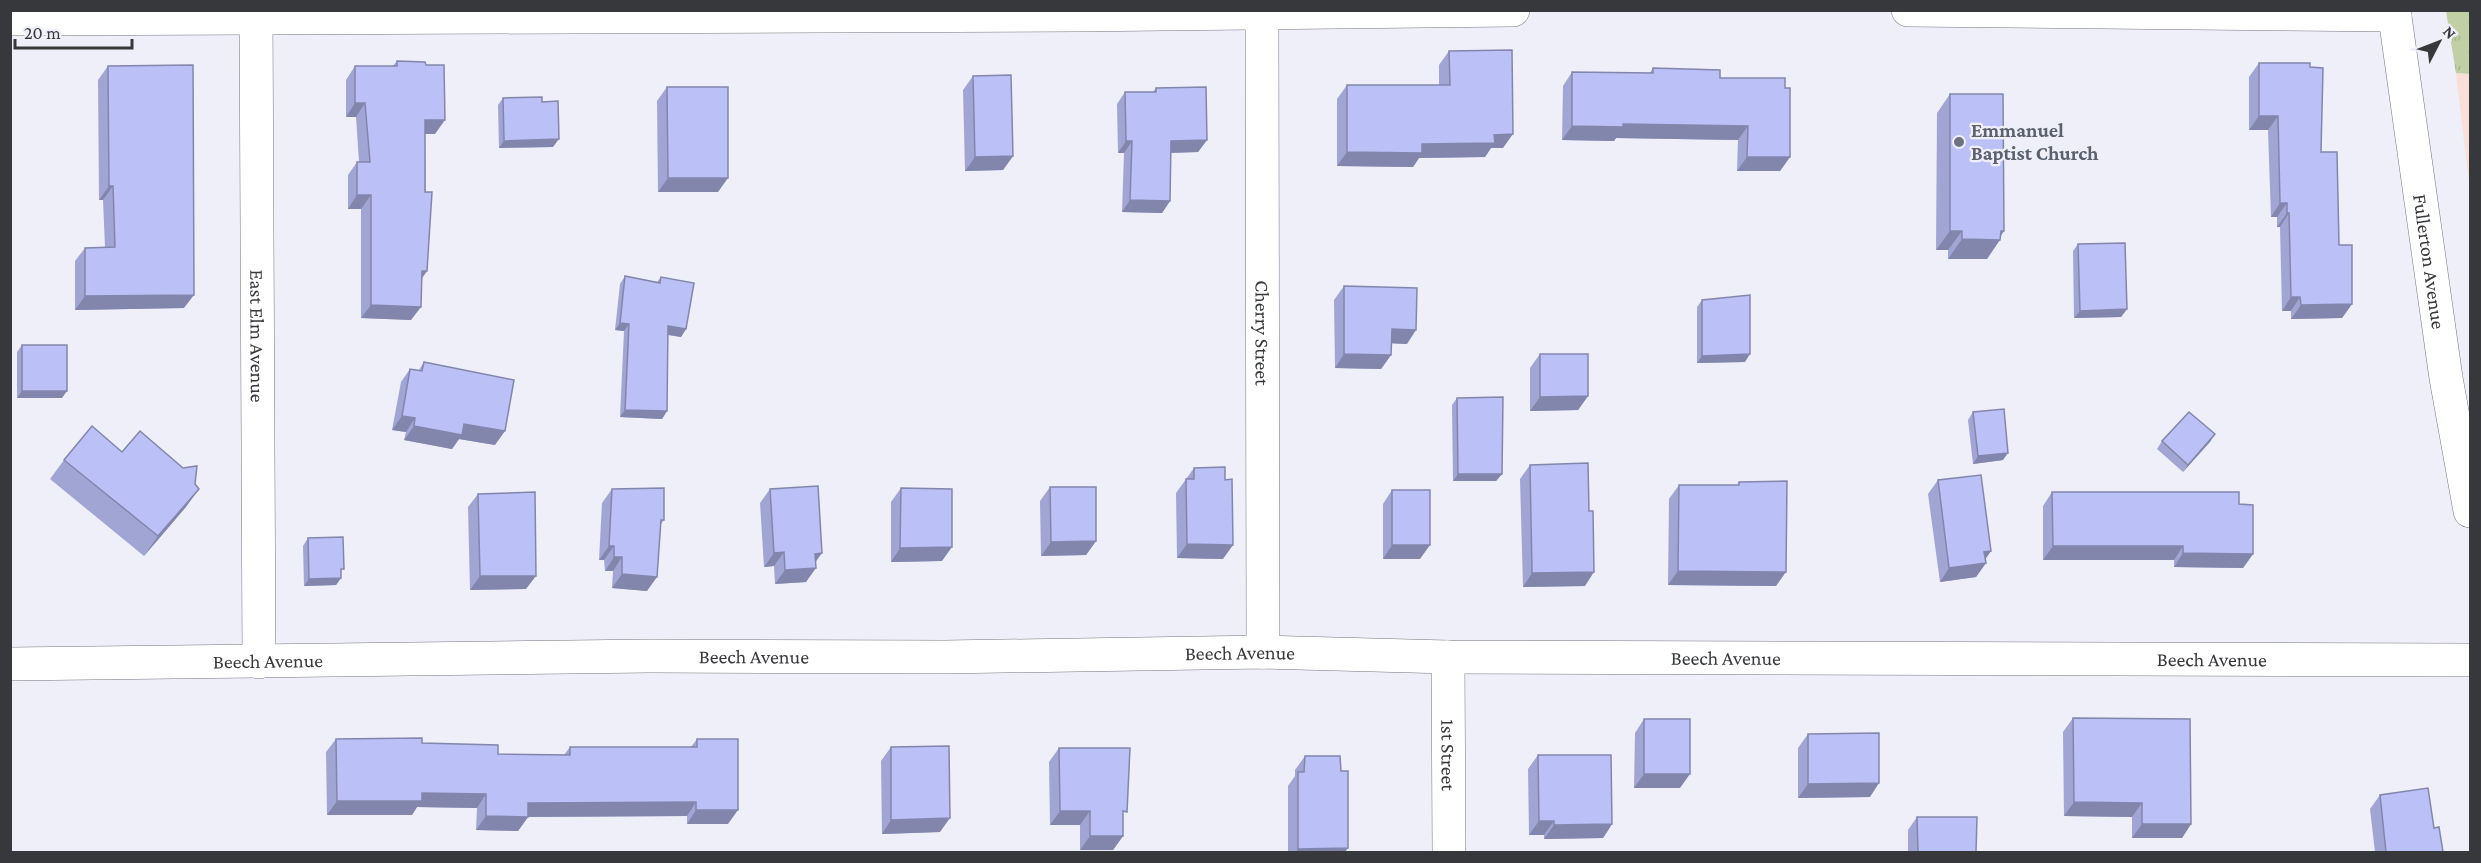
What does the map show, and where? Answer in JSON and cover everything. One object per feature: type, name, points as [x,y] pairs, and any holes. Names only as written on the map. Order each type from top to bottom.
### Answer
[{"type":"street","points":[[10,19],[256,15],[1262,13],[1513,10]]},
{"type":"street","points":[[1908,10],[2395,13]]},
{"type":"street","name":"Cherry Street","points":[[1262,13],[1263,652]]},
{"type":"street","name":"Fullerton Avenue","points":[[2395,13],[2446,378],[2470,511]]},
{"type":"street","name":"East Elm Avenue","points":[[256,15],[260,662]]},
{"type":"street","name":"Beech Avenue","points":[[10,664],[649,656],[945,657],[1263,652],[1448,657],[2470,660]]},
{"type":"street","name":"1st Street","points":[[1448,657],[1449,852]]},
{"type":"shaded area","points":[[2456,73],[2470,74],[2470,191]]},
{"type":"green space","points":[[2446,11],[2470,11],[2470,74],[2456,73]]},
{"type":"building","points":[[1512,50],[1513,134],[1494,135],[1495,143],[1422,144],[1422,153],[1347,152],[1347,85],[1450,85],[1449,51]]},
{"type":"building","points":[[397,61],[444,65],[445,120],[425,120],[425,192],[432,192],[427,271],[422,271],[421,307],[371,305],[371,195],[357,195],[357,162],[370,162],[365,103],[355,103],[355,66],[397,66]]},
{"type":"building","points":[[2259,63],[2310,63],[2310,67],[2323,68],[2321,152],[2337,152],[2339,245],[2352,245],[2352,304],[2301,305],[2300,297],[2291,297],[2289,213],[2287,213],[2287,203],[2280,203],[2278,116],[2259,116]]},
{"type":"building","points":[[193,65],[194,295],[85,296],[85,248],[115,247],[113,186],[109,186],[108,66]]},
{"type":"building","points":[[1653,68],[1720,70],[1720,78],[1785,78],[1785,88],[1790,88],[1790,157],[1747,157],[1748,126],[1623,124],[1623,127],[1572,126],[1572,72],[1653,73]]},
{"type":"building","points":[[1011,75],[1013,156],[975,157],[973,76]]},
{"type":"building","points":[[667,87],[728,87],[728,178],[668,178]]},
{"type":"building","points":[[1206,87],[1207,140],[1171,141],[1170,201],[1130,200],[1132,141],[1126,141],[1125,92],[1156,92],[1156,88]]},
{"type":"building","points":[[1950,94],[2003,94],[2004,231],[2001,231],[2000,240],[1962,239],[1962,231],[1950,231]]},
{"type":"building","points":[[542,97],[542,102],[558,101],[559,139],[504,141],[503,98]]},
{"type":"building","points":[[2125,243],[2127,309],[2080,311],[2078,244]]},
{"type":"building","points":[[625,276],[660,283],[661,277],[694,283],[686,329],[668,326],[667,411],[625,410],[629,324],[620,323]]},
{"type":"building","points":[[1344,286],[1417,288],[1416,330],[1392,329],[1391,355],[1344,354]]},
{"type":"building","points":[[1750,295],[1750,354],[1702,356],[1702,300]]},
{"type":"building","points":[[22,345],[67,345],[67,391],[22,391]]},
{"type":"building","points":[[1540,354],[1588,354],[1588,396],[1540,397]]},
{"type":"building","points":[[424,362],[514,380],[505,431],[464,424],[462,435],[414,426],[415,418],[402,416],[410,369],[422,371]]},
{"type":"building","points":[[1503,397],[1502,474],[1458,474],[1457,398]]},
{"type":"building","points":[[2004,409],[2008,453],[1978,456],[1973,412]]},
{"type":"building","points":[[2189,412],[2215,434],[2188,465],[2162,441]]},
{"type":"building","points":[[92,426],[122,452],[140,431],[183,468],[197,466],[195,484],[199,489],[158,536],[64,460]]},
{"type":"building","points":[[1588,463],[1589,511],[1593,511],[1594,572],[1532,573],[1530,465]]},
{"type":"building","points":[[1225,467],[1225,480],[1232,479],[1233,545],[1187,544],[1186,479],[1194,479],[1194,468]]},
{"type":"building","points":[[1981,475],[1991,551],[1984,552],[1986,563],[1949,568],[1938,480]]},
{"type":"building","points":[[1787,481],[1786,572],[1678,571],[1679,485],[1739,485],[1739,482]]},
{"type":"building","points":[[818,486],[822,553],[815,554],[816,568],[785,570],[784,552],[774,553],[770,489]]},
{"type":"building","points":[[1050,487],[1096,487],[1096,541],[1051,542]]},
{"type":"building","points":[[664,488],[664,520],[661,520],[657,577],[622,574],[622,557],[614,557],[614,546],[609,546],[612,489]]},
{"type":"building","points":[[901,488],[952,489],[952,547],[900,548]]},
{"type":"building","points":[[1392,490],[1430,490],[1430,545],[1392,545]]},
{"type":"building","points":[[535,492],[536,576],[480,576],[478,494]]},
{"type":"building","points":[[2052,492],[2239,492],[2239,504],[2253,505],[2253,554],[2183,553],[2183,546],[2053,546]]},
{"type":"building","points":[[343,537],[344,569],[341,569],[341,578],[309,579],[308,538]]},
{"type":"building","points":[[2073,718],[2190,719],[2191,824],[2142,824],[2142,803],[2074,802]]},
{"type":"building","points":[[1644,719],[1690,719],[1690,774],[1644,774]]},
{"type":"building","points":[[1879,733],[1879,783],[1808,784],[1808,734]]},
{"type":"building","points":[[422,738],[422,743],[498,745],[498,754],[570,755],[570,747],[697,747],[697,739],[738,739],[738,810],[696,810],[696,802],[528,803],[528,817],[486,816],[486,794],[422,793],[422,801],[337,801],[336,739]]},
{"type":"building","points":[[949,746],[950,818],[891,820],[891,747]]},
{"type":"building","points":[[1059,748],[1130,748],[1127,812],[1123,811],[1123,836],[1090,836],[1090,811],[1060,811]]},
{"type":"building","points":[[1538,755],[1611,755],[1612,824],[1554,825],[1554,821],[1539,821]]},
{"type":"building","points":[[1305,756],[1340,756],[1341,771],[1348,771],[1348,848],[1298,849],[1298,772],[1304,772]]},
{"type":"building","points":[[2428,788],[2434,828],[2439,827],[2443,852],[2386,852],[2380,795]]},
{"type":"building","points":[[1917,817],[1977,817],[1976,852],[1918,852]]},
{"type":"place","name":"Emmanuel Baptist Church","points":[[1959,142]]}]
